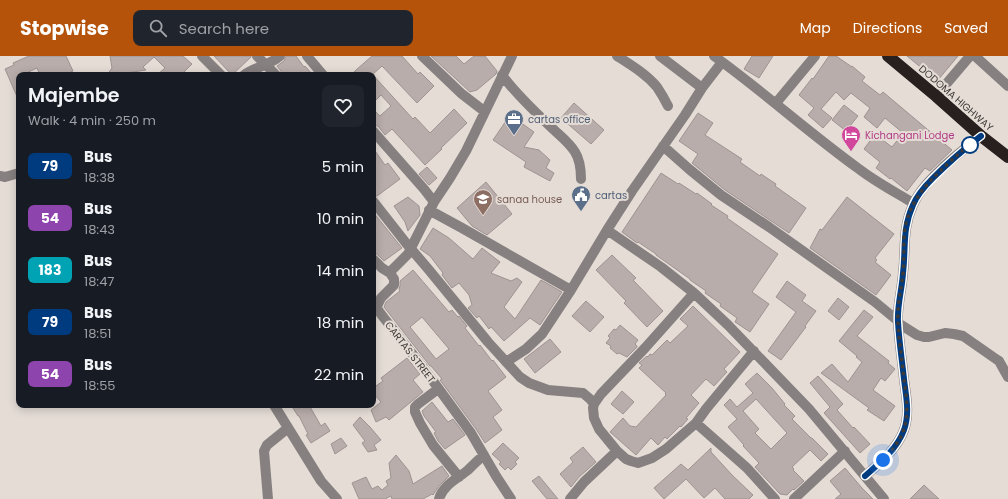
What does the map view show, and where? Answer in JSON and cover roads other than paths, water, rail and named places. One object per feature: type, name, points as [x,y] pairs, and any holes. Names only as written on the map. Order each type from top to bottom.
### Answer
[{"type":"highway","name":"DODOMA HIGHWAY","points":[[888,56],[981,136],[1008,157]]},
{"type":"street","points":[[202,56],[218,72]]},
{"type":"street","points":[[258,56],[273,72]]},
{"type":"street","points":[[249,72],[272,62],[280,56]]},
{"type":"street","points":[[307,56],[320,72]]},
{"type":"street","points":[[422,56],[462,94],[484,111]]},
{"type":"street","points":[[618,56],[651,81],[668,106]]},
{"type":"street","points":[[660,56],[702,88]]},
{"type":"street","points":[[776,103],[815,56]]},
{"type":"street","points":[[936,96],[970,56]]},
{"type":"street","points":[[974,56],[1008,86]]},
{"type":"street","points":[[376,262],[390,273],[392,269],[406,256],[431,206],[450,178],[462,156],[502,75],[507,58]]},
{"type":"street","points":[[506,362],[526,349],[542,334],[632,191],[685,115],[718,59],[860,170],[913,203]]},
{"type":"street","points":[[502,75],[528,105],[575,152],[580,165],[581,179]]},
{"type":"street","points":[[376,134],[424,189],[431,206],[462,228],[571,290]]},
{"type":"street","points":[[865,476],[890,453],[900,439],[907,416],[907,399],[898,322],[898,305],[903,274],[904,234],[906,222],[913,203],[924,188],[941,170],[981,136]]},
{"type":"street","points":[[664,146],[721,195],[875,302],[898,322],[917,335],[929,338],[945,333],[963,336],[999,361],[1008,377]]},
{"type":"street","points":[[0,176],[5,177],[16,174]]},
{"type":"street","points":[[376,205],[488,342],[520,377],[529,383],[548,390],[583,393],[594,404]]},
{"type":"street","points":[[607,230],[661,267],[694,293],[754,351],[809,409],[884,499]]},
{"type":"street","name":"CARTAS STREET","points":[[390,273],[394,279],[394,285],[381,298],[377,304],[377,307],[471,433],[496,476],[512,499]]},
{"type":"street","points":[[694,293],[645,348],[601,394],[594,404],[594,418],[599,429],[617,451],[631,461],[638,463],[652,458],[666,449],[696,423],[754,351]]},
{"type":"street","points":[[438,389],[424,398],[415,407],[415,412],[433,445],[459,477]]},
{"type":"street","points":[[276,408],[321,481],[337,499]]},
{"type":"street","points":[[696,423],[747,468],[775,499]]},
{"type":"street","points":[[268,499],[264,451],[267,445],[288,428]]},
{"type":"street","points":[[570,499],[584,482],[617,451]]},
{"type":"street","points":[[794,499],[845,451]]},
{"type":"street","points":[[439,499],[440,495],[454,480],[468,470],[484,455]]},
{"type":"place","name":"cartas office","points":[[514,136]]},
{"type":"place","name":"Kichangani Lodge","points":[[851,152]]},
{"type":"place","name":"cartas","points":[[581,212]]},
{"type":"place","name":"sanaa house","points":[[483,216]]}]
